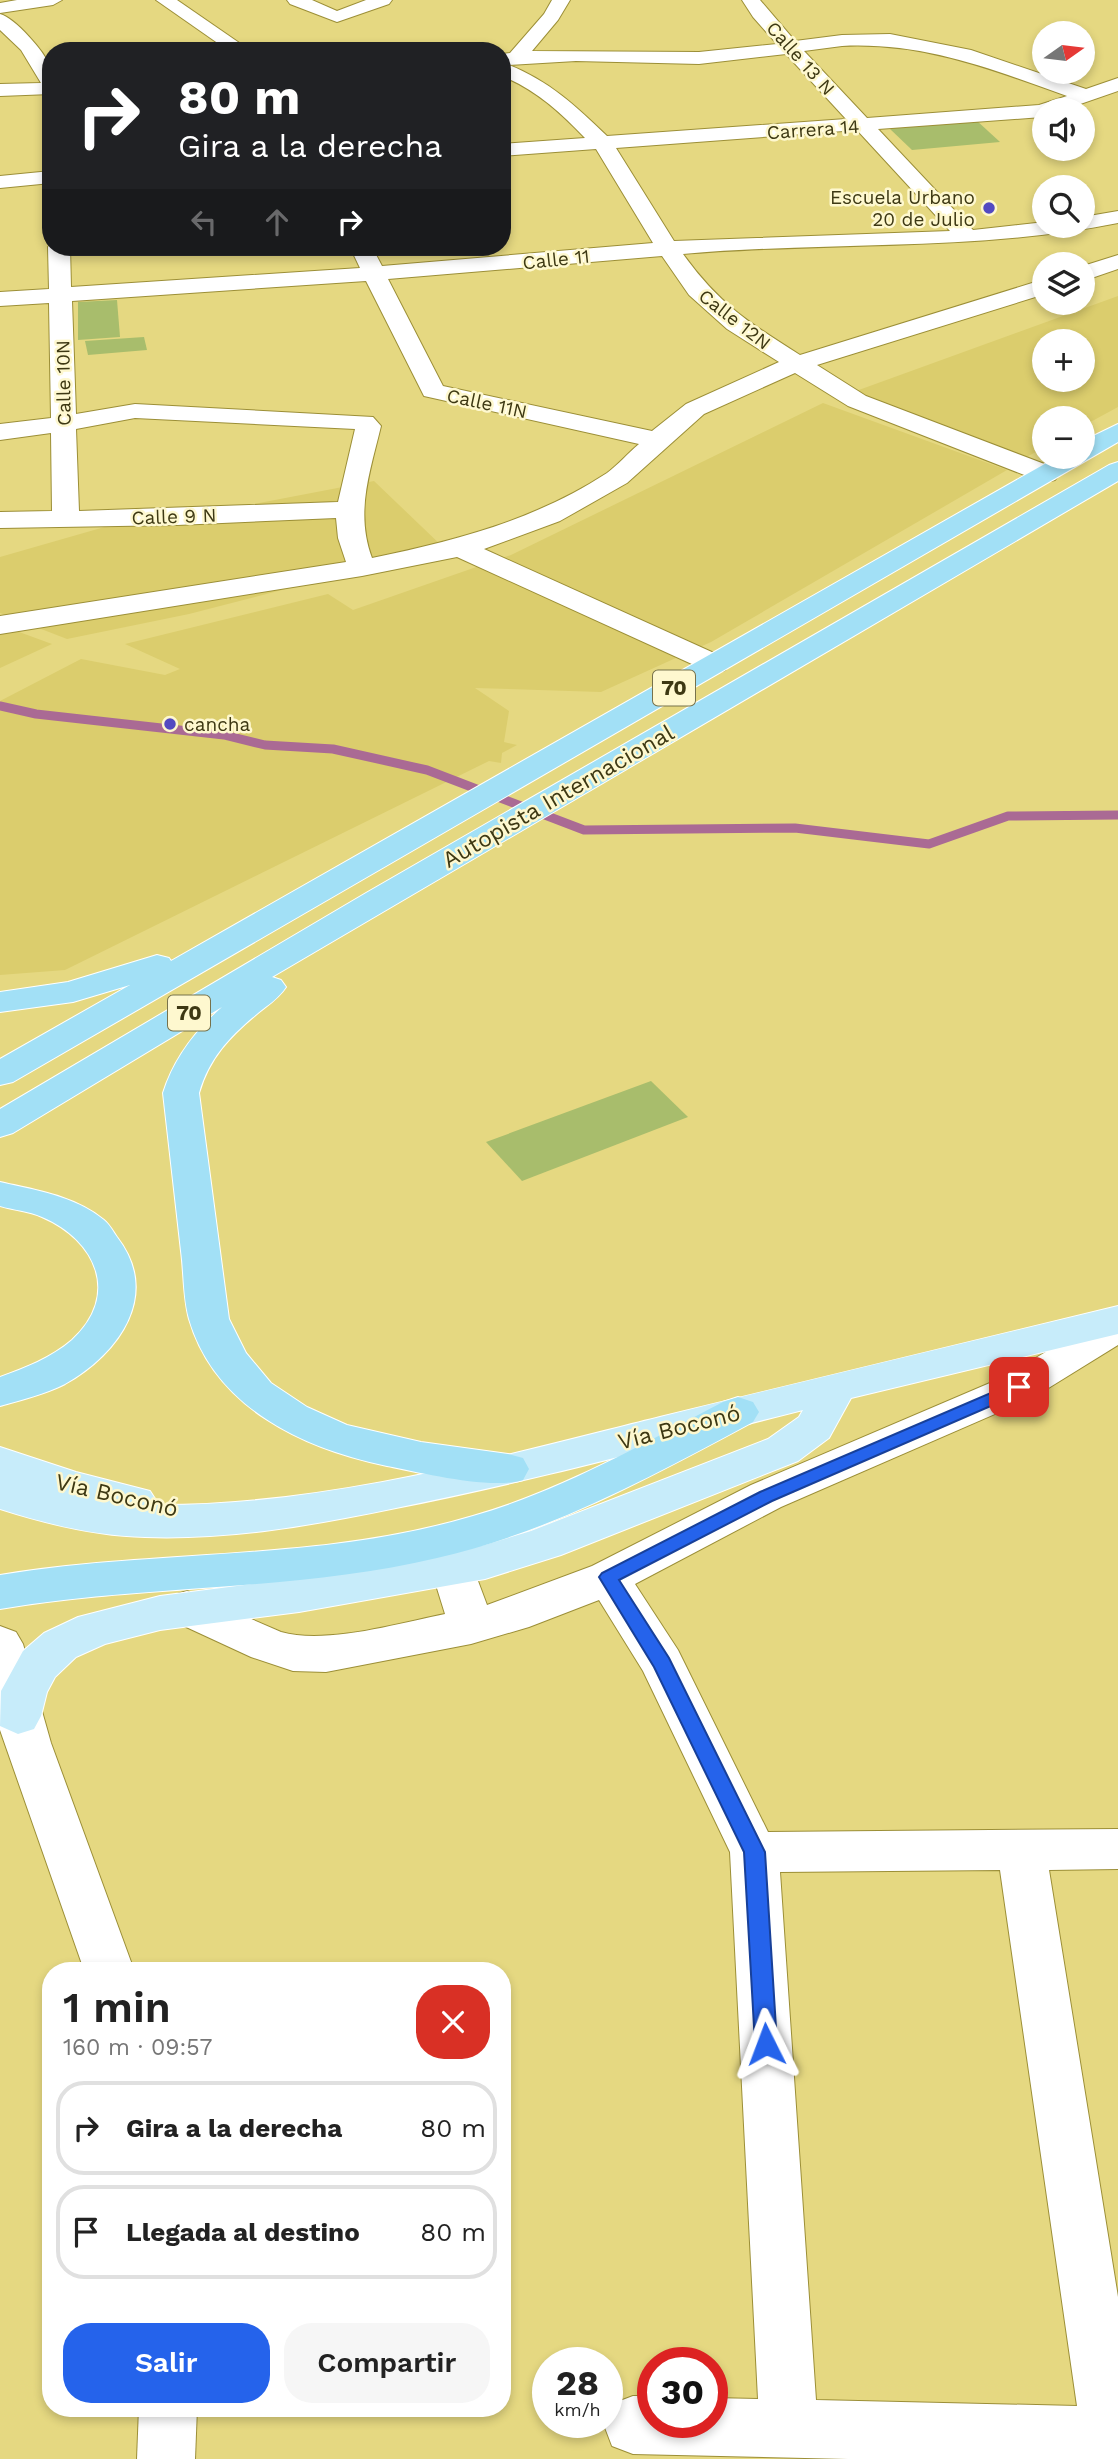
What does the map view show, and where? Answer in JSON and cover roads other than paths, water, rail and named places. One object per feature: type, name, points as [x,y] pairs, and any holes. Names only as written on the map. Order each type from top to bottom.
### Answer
[{"type":"highway","points":[[1095,445],[1118,432]]},
{"type":"highway","name":"Autopista Internacional","points":[[0,1074],[1054,469]]},
{"type":"highway","name":"Autopista Internacional","points":[[0,1125],[378,900],[1118,470]]},
{"type":"highway","points":[[378,900],[225,1024],[200,1051],[184,1077],[181,1108],[209,1319],[229,1364],[241,1377],[272,1404],[309,1426],[392,1453],[508,1469]]},
{"type":"highway","points":[[0,1002],[56,995],[106,982],[272,919]]},
{"type":"highway","points":[[0,1194],[42,1203],[84,1224],[104,1241],[111,1251],[119,1277],[118,1301],[113,1316],[90,1348],[46,1377],[0,1392]]},
{"type":"highway","points":[[0,1592],[66,1583],[253,1569],[436,1542],[495,1527],[587,1490],[738,1412]]},
{"type":"main road","name":"Vía Boconó","points":[[0,1493],[63,1513],[116,1521],[168,1523],[237,1518],[332,1506],[508,1469],[1118,1320]]},
{"type":"main road","points":[[11,1733],[24,1691],[34,1670],[60,1645],[106,1625],[187,1608],[299,1595],[453,1569],[546,1543],[783,1450],[814,1427],[836,1388]]},
{"type":"main road","name":"Vía Boconó","points":[[0,1462],[108,1496],[170,1509],[237,1518]]},
{"type":"street","points":[[0,8],[53,0]]},
{"type":"street","points":[[165,0],[228,42]]},
{"type":"street","points":[[296,0],[337,17],[383,0]]},
{"type":"street","points":[[511,58],[552,16],[561,0]]},
{"type":"street","name":"Calle 13 N","points":[[751,0],[827,89],[866,125],[968,237]]},
{"type":"street","points":[[0,20],[28,47],[42,69]]},
{"type":"street","points":[[511,61],[552,55],[700,58],[850,41],[888,40],[926,44],[967,54],[1084,95]]},
{"type":"street","name":"Calle 12N","points":[[511,65],[564,105],[603,144],[697,290],[735,324],[857,401],[1045,474]]},
{"type":"street","name":"Carrera 14","points":[[511,149],[1042,111],[1117,85]]},
{"type":"street","points":[[0,90],[42,88]]},
{"type":"street","points":[[0,182],[42,178]]},
{"type":"street","points":[[1095,222],[1118,217]]},
{"type":"street","name":"Calle 11","points":[[0,299],[373,273],[668,248],[968,237],[1032,230]]},
{"type":"street","name":"Calle 10N","points":[[60,256],[66,520]]},
{"type":"street","name":"Calle 11N","points":[[365,256],[432,391],[657,440]]},
{"type":"street","points":[[1095,270],[1118,262]]},
{"type":"street","points":[[0,625],[362,568],[460,548],[562,508],[618,477],[695,408],[795,364],[1032,290]]},
{"type":"street","points":[[0,432],[64,425],[135,411],[364,422],[368,426],[349,509],[351,538],[362,568]]},
{"type":"street","name":"Calle 9 N","points":[[0,520],[349,509]]},
{"type":"street","points":[[460,548],[715,664]]},
{"type":"street","points":[[187,1608],[267,1646],[293,1653],[326,1654],[471,1627],[533,1608],[608,1577],[766,1496],[1019,1387],[1118,1327]]},
{"type":"street","points":[[453,1569],[471,1627]]},
{"type":"street","points":[[608,1577],[662,1663],[754,1852],[789,2427]]},
{"type":"street","points":[[0,1644],[11,1733],[106,1962]]},
{"type":"street","points":[[633,2425],[1114,2435],[1021,1848]]},
{"type":"street","points":[[754,1852],[1118,1849]]},
{"type":"street","points":[[166,2459],[168,2417]]},
{"type":"waterway","points":[[0,706],[36,714],[224,735],[265,745],[333,749],[427,770],[584,830],[795,828],[929,844],[1008,816],[1118,815]]},
{"type":"place","name":"Escuela Urbano 20 de Julio","points":[[989,208]]},
{"type":"place","name":"cancha","points":[[170,724]]}]
